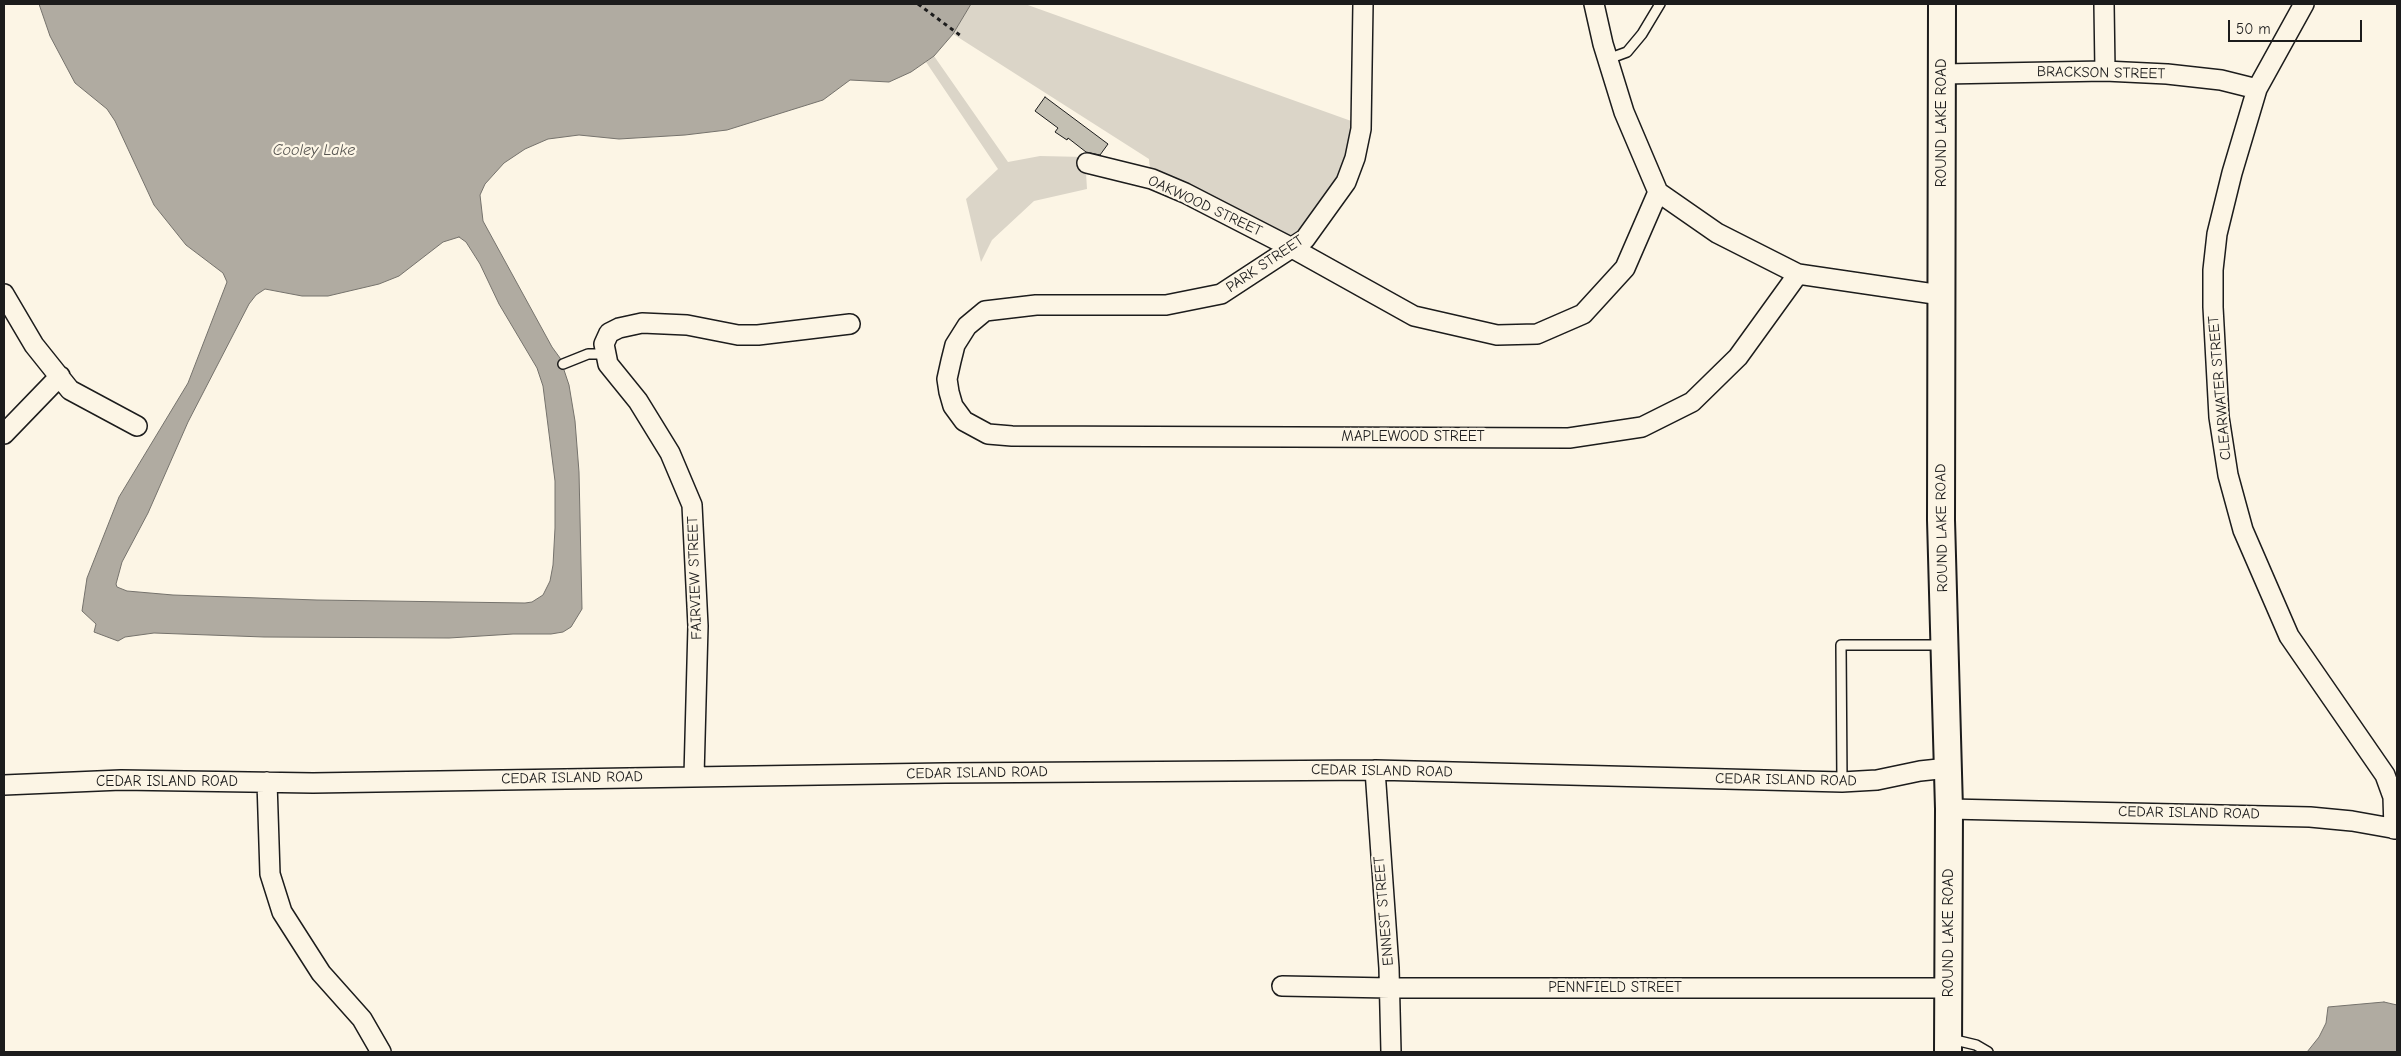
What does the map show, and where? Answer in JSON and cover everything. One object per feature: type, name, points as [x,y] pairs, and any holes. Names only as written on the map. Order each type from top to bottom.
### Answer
[{"type":"street","name":"PARK STREET","points":[[964,421],[953,406],[947,378],[955,345],[967,326],[985,311],[1036,305],[1166,305],[1221,294],[1305,239],[1328,210],[1346,182],[1355,158],[1361,129],[1363,4]]},
{"type":"street","points":[[1594,4],[1624,112],[1658,192],[1717,233],[1798,274],[1941,295]]},
{"type":"street","name":"ROUND LAKE ROAD","points":[[1942,4],[1941,520],[1949,809],[1948,1046]]},
{"type":"street","points":[[2104,4],[2105,71]]},
{"type":"street","name":"CLEARWATER STREET","points":[[2304,4],[2257,89],[2232,173],[2217,234],[2213,270],[2219,417],[2228,475],[2243,530],[2289,636],[2385,775],[2393,797],[2396,829]]},
{"type":"street","name":"BRACKSON STREET","points":[[1943,74],[2105,71],[2168,74],[2221,80],[2257,89]]},
{"type":"street","name":"OAKWOOD STREET","points":[[1087,163],[1152,179],[1201,201],[1292,248],[1414,316],[1497,335],[1537,334],[1583,314],[1625,268],[1658,192]]},
{"type":"street","name":"MAPLEWOOD STREET","points":[[964,421],[988,434],[1012,436],[1569,438],[1642,427],[1692,402],[1738,357],[1798,274]]},
{"type":"street","points":[[4,294],[34,345],[70,390],[137,426]]},
{"type":"street","points":[[604,349],[609,333],[619,328],[642,323],[687,325],[738,335],[758,335],[850,324]]},
{"type":"street","name":"FAIRVIEW STREET","points":[[604,349],[608,364],[638,401],[670,453],[692,505],[698,626],[694,776]]},
{"type":"street","points":[[4,434],[60,376]]},
{"type":"street","name":"CEDAR ISLAND ROAD","points":[[4,785],[122,780],[267,782],[1375,770],[1842,782],[1876,780],[1920,771],[1948,768]]},
{"type":"street","name":"ENNEST STREET","points":[[1375,770],[1390,988],[1391,1052]]},
{"type":"street","points":[[267,782],[270,874],[282,912],[321,973],[362,1018],[381,1052]]},
{"type":"street","name":"CEDAR ISLAND ROAD","points":[[1949,809],[2285,816],[2352,821],[2396,829]]},
{"type":"street","name":"PENNFIELD STREET","points":[[1282,986],[1390,988],[1949,988]]},
{"type":"lane","points":[[1608,60],[1627,52],[1642,34],[1660,4]]},
{"type":"lane","points":[[563,364],[604,349]]},
{"type":"lane","points":[[1842,782],[1841,645],[1944,644]]},
{"type":"lane","points":[[1948,1046],[1976,1046],[1988,1052]]},
{"type":"path","points":[[918,4],[961,36]]},
{"type":"shaded area","points":[[971,4],[1025,4],[1354,122],[1348,157],[1335,187],[1310,220],[1288,239],[1150,170],[1149,159],[953,34]]},
{"type":"shaded area","points":[[934,56],[1008,162],[1040,156],[1085,157],[1087,189],[1034,201],[992,240],[981,262],[966,199],[998,169],[926,62]]},
{"type":"water","name":"Cooley Lake","points":[[39,4],[971,4],[953,34],[934,56],[911,72],[889,82],[850,80],[823,100],[727,130],[619,139],[579,135],[548,139],[525,149],[504,163],[485,184],[480,195],[483,221],[552,347],[560,358],[569,385],[575,421],[579,472],[582,609],[571,627],[563,632],[449,638],[264,637],[154,633],[125,637],[118,641],[94,632],[96,624],[82,611],[87,578],[119,497],[188,383],[227,282],[223,273],[186,245],[154,205],[115,121],[107,109],[75,83],[50,36]],"holes":[[[459,237],[466,242],[480,264],[499,304],[537,368],[543,386],[555,481],[553,565],[550,581],[543,595],[532,602],[525,603],[317,600],[173,595],[127,591],[117,587],[116,584],[122,562],[148,513],[188,422],[249,304],[256,295],[265,289],[302,296],[328,296],[379,284],[399,276],[443,242]]]},
{"type":"water","points":[[2384,1002],[2397,1005],[2397,1052],[2307,1052],[2319,1037],[2326,1023],[2328,1007]]},
{"type":"building","points":[[1045,97],[1108,144],[1100,155],[1086,152],[1068,138],[1067,140],[1055,132],[1058,128],[1035,111]]}]
